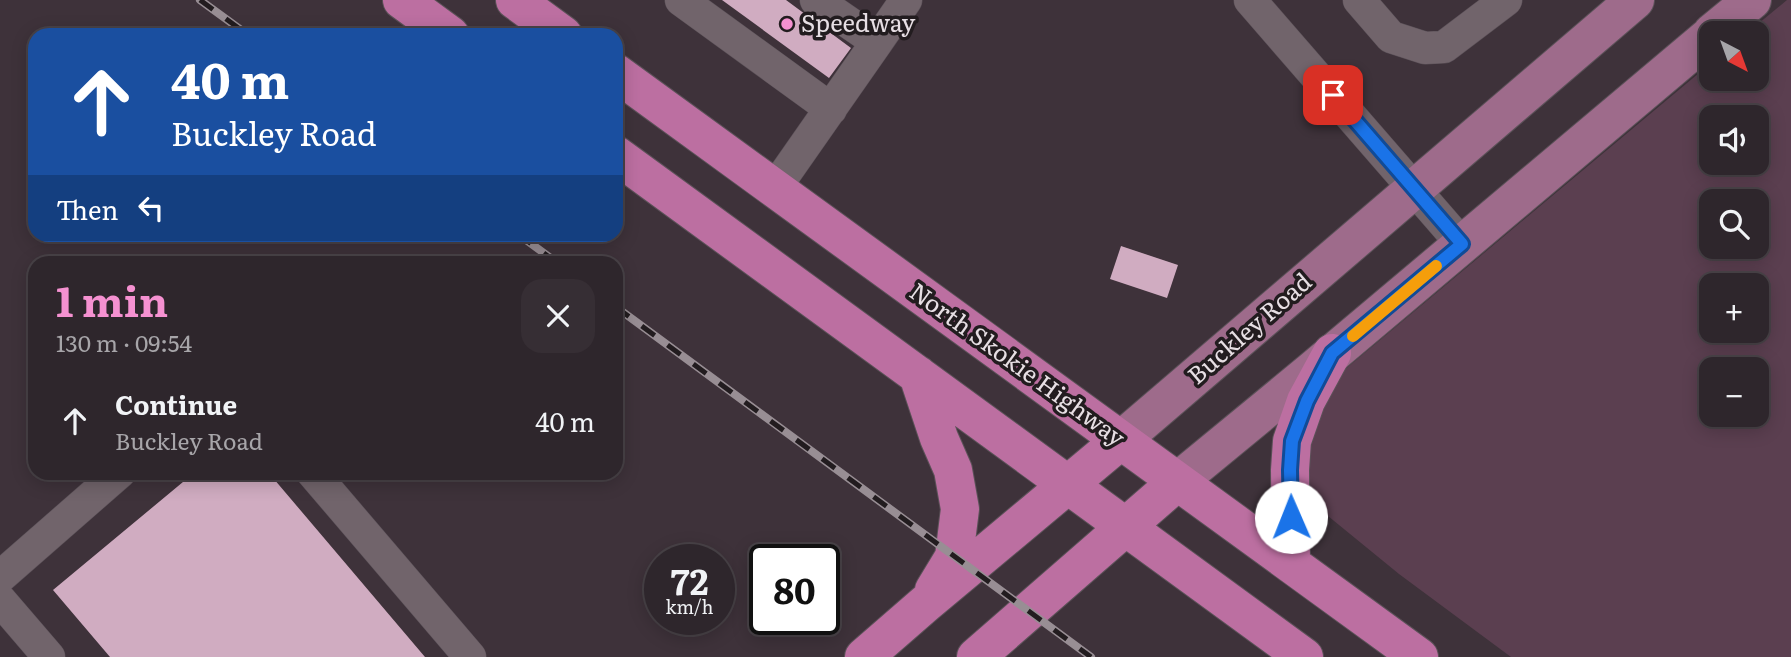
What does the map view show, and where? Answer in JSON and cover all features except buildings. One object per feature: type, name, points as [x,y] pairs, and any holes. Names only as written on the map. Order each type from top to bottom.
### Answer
[{"type":"highway","points":[[402,0],[440,28]]},
{"type":"highway","points":[[515,0],[554,28]]},
{"type":"highway","name":"North Skokie Highway","points":[[623,78],[1419,657]]},
{"type":"highway","points":[[623,160],[1304,657]]},
{"type":"highway","points":[[1291,564],[1292,441],[1307,401],[1332,353]]},
{"type":"highway","points":[[918,375],[953,470],[960,509],[954,557],[925,604]]},
{"type":"highway","name":"Buckley Road","points":[[864,657],[1120,440]]},
{"type":"highway","points":[[976,657],[1177,482]]},
{"type":"main road","points":[[1727,21],[1752,0]]},
{"type":"main road","name":"Buckley Road","points":[[1120,440],[1629,2]]},
{"type":"main road","points":[[1177,482],[1699,45]]},
{"type":"street","points":[[681,0],[831,109]]},
{"type":"street","points":[[817,0],[877,42]]},
{"type":"street","points":[[775,188],[906,0]]},
{"type":"street","points":[[1250,0],[1462,244]]},
{"type":"street","points":[[1359,0],[1391,37],[1425,48],[1444,47],[1506,0]]},
{"type":"street","points":[[0,577],[111,480]]},
{"type":"street","points":[[319,480],[470,657]]},
{"type":"street","points":[[0,600],[49,657]]},
{"type":"shaded area","points":[[1787,0],[1791,0],[1791,657],[1511,657],[1399,574],[1328,516],[1296,467],[1329,388],[1343,371],[1699,73],[1699,91],[1769,91],[1769,21],[1762,21]]},
{"type":"railway","points":[[200,0],[238,28]]},
{"type":"railway","points":[[529,242],[548,256]]},
{"type":"railway","points":[[623,312],[1091,657]]},
{"type":"slow traffic","points":[[1353,336],[1436,266]]},
{"type":"place","name":"Speedway","points":[[787,24]]},
{"type":"route","points":[[1291,517],[1292,441],[1307,401],[1332,353],[1462,244],[1333,95]]}]
